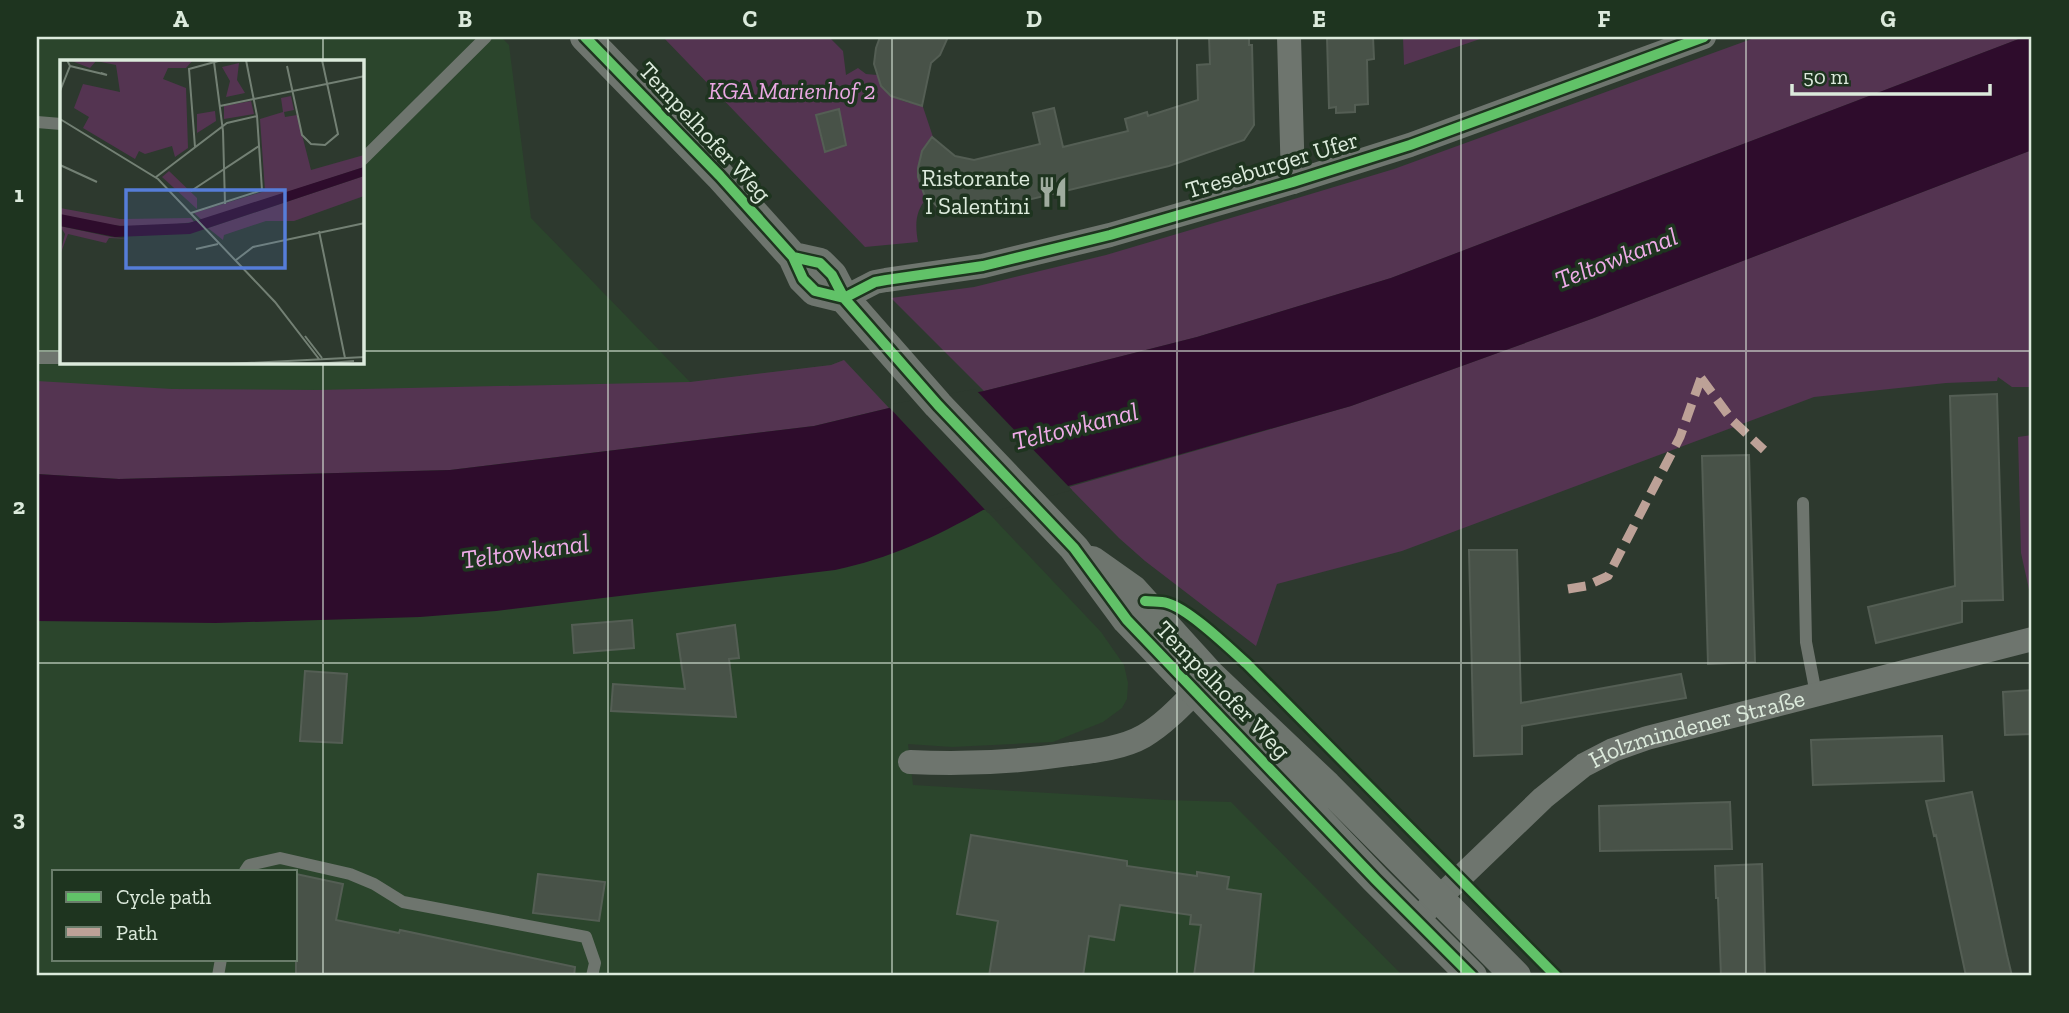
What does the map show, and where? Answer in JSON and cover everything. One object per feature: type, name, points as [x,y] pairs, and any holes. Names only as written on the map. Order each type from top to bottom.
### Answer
[{"type":"street","name":"Tempelhofer Weg","points":[[585,37],[720,176],[793,257],[803,279],[815,291],[844,298],[938,405],[1074,548],[1117,609],[1203,684],[1284,744],[1516,976]]},
{"type":"street","points":[[1289,37],[1293,182]]},
{"type":"street","name":"Treseburger Ufer","points":[[844,298],[875,282],[983,266],[1111,235],[1293,182],[1410,145],[1704,37]]},
{"type":"street","name":"Holzmindener Straße","points":[[1416,920],[1543,798],[1584,765],[1613,750],[1647,738],[2032,639]]},
{"type":"street","name":"Tempelhofer Weg","points":[[1203,684],[1416,920],[1472,976]]},
{"type":"street","points":[[910,762],[974,764],[1022,761],[1120,745],[1141,738],[1158,727],[1203,684]]},
{"type":"lane","points":[[364,158],[486,37]]},
{"type":"lane","points":[[37,121],[60,124]]},
{"type":"lane","points":[[37,358],[60,358]]},
{"type":"lane","points":[[1803,503],[1806,642],[1816,694]]},
{"type":"lane","points":[[246,870],[249,865],[280,858],[349,874],[374,884],[403,902],[586,937],[595,964],[592,976]]},
{"type":"shaded area","points":[[37,37],[501,37],[509,45],[531,218],[690,382],[831,365],[844,360],[1101,632],[1124,665],[1128,683],[1127,699],[1122,708],[1103,722],[1053,742],[952,747],[908,744],[913,785],[1231,802],[1403,976],[37,976]]},
{"type":"green space","name":"KGA Marienhof 2","points":[[663,37],[829,37],[843,51],[846,75],[858,68],[866,74],[877,75],[884,88],[895,97],[922,104],[933,137],[923,151],[919,166],[920,182],[927,198],[917,218],[918,242],[865,247]]},
{"type":"green space","points":[[1403,37],[1480,37],[1480,39],[1404,65]]},
{"type":"green space","points":[[1757,37],[2024,37],[1391,278],[1197,337],[984,391],[891,298],[974,287],[1106,255],[1394,169]]},
{"type":"green space","points":[[2032,150],[2032,387],[2012,387],[1998,377],[1997,381],[1946,383],[1814,397],[1402,551],[1277,584],[1256,646],[1145,561],[1069,487],[1351,406],[1594,318]]},
{"type":"green space","points":[[844,360],[889,408],[814,426],[450,470],[119,479],[37,474],[37,381],[172,389],[317,390],[690,382],[831,365]]},
{"type":"green space","points":[[2032,435],[2032,603],[2021,553],[2018,437]]},
{"type":"water","name":"Teltowkanal","points":[[2024,37],[2032,37],[2032,150],[1594,318],[1351,406],[983,510],[929,538],[874,560],[835,570],[496,611],[420,617],[216,623],[37,621],[37,474],[119,479],[450,470],[814,426],[889,408],[984,391],[1197,337],[1391,278]]},
{"type":"pier","points":[[975,389],[1072,490],[988,513],[887,405]]},
{"type":"building","points":[[880,37],[948,37],[940,55],[931,63],[922,106],[891,96],[881,86],[874,64]]},
{"type":"building","points":[[1209,37],[1249,37],[1249,45],[1252,45],[1254,125],[1244,140],[1169,166],[969,214],[943,212],[924,194],[918,168],[922,151],[932,137],[955,156],[974,160],[1040,144],[1033,113],[1054,108],[1063,147],[1128,131],[1125,119],[1147,112],[1148,116],[1198,100],[1197,65],[1210,64]]},
{"type":"building","points":[[1327,37],[1373,37],[1374,59],[1367,60],[1368,104],[1355,105],[1355,112],[1336,113],[1336,107],[1329,108]]},
{"type":"building","points":[[839,109],[846,145],[825,152],[816,115]]},
{"type":"building","points":[[1997,394],[2003,600],[1962,601],[1962,622],[1876,643],[1868,607],[1955,586],[1950,396]]},
{"type":"building","points":[[1749,455],[1755,662],[1708,664],[1702,456]]},
{"type":"building","points":[[1469,550],[1517,550],[1521,703],[1681,674],[1686,698],[1522,726],[1522,754],[1474,756]]},
{"type":"building","points":[[632,620],[634,648],[574,653],[572,625]]},
{"type":"building","points":[[735,625],[739,658],[729,659],[736,717],[611,711],[613,684],[685,689],[677,634]]},
{"type":"building","points":[[305,671],[347,674],[342,743],[300,741]]},
{"type":"building","points":[[2032,690],[2032,734],[2005,735],[2003,692]]},
{"type":"building","points":[[1942,736],[1944,781],[1813,785],[1811,740]]},
{"type":"building","points":[[1972,792],[2012,976],[1966,976],[1936,835],[1934,836],[1926,801]]},
{"type":"building","points":[[1730,802],[1732,849],[1600,851],[1599,806]]},
{"type":"building","points":[[971,835],[1127,861],[1127,866],[1197,876],[1197,872],[1229,877],[1227,889],[1261,894],[1253,976],[1194,976],[1201,925],[1190,924],[1191,915],[1120,905],[1114,940],[1089,936],[1083,976],[989,976],[998,921],[957,914]]},
{"type":"building","points":[[1762,864],[1765,976],[1721,976],[1715,866]]},
{"type":"building","points":[[298,874],[343,884],[336,920],[399,933],[400,930],[575,967],[574,976],[296,976]]},
{"type":"building","points":[[538,874],[605,882],[599,921],[533,913]]},
{"type":"marked path","points":[[1701,378],[1732,420],[1764,450]]},
{"type":"marked path","points":[[1568,589],[1586,586],[1608,576],[1680,437],[1701,378]]},
{"type":"cycle path","points":[[585,37],[720,176],[793,257],[803,279],[815,291],[844,298]]},
{"type":"cycle path","points":[[844,298],[875,282],[983,266],[1110,235],[1293,182],[1410,145],[1704,37]]},
{"type":"cycle path","points":[[793,257],[820,263],[832,275],[844,298],[938,405],[1074,548],[1127,620],[1376,880],[1472,976]]},
{"type":"cycle path","points":[[1145,601],[1167,603],[1186,613],[1247,664],[1556,976]]},
{"type":"place","name":"Ristorante I Salentini","points":[[1053,192]]}]
